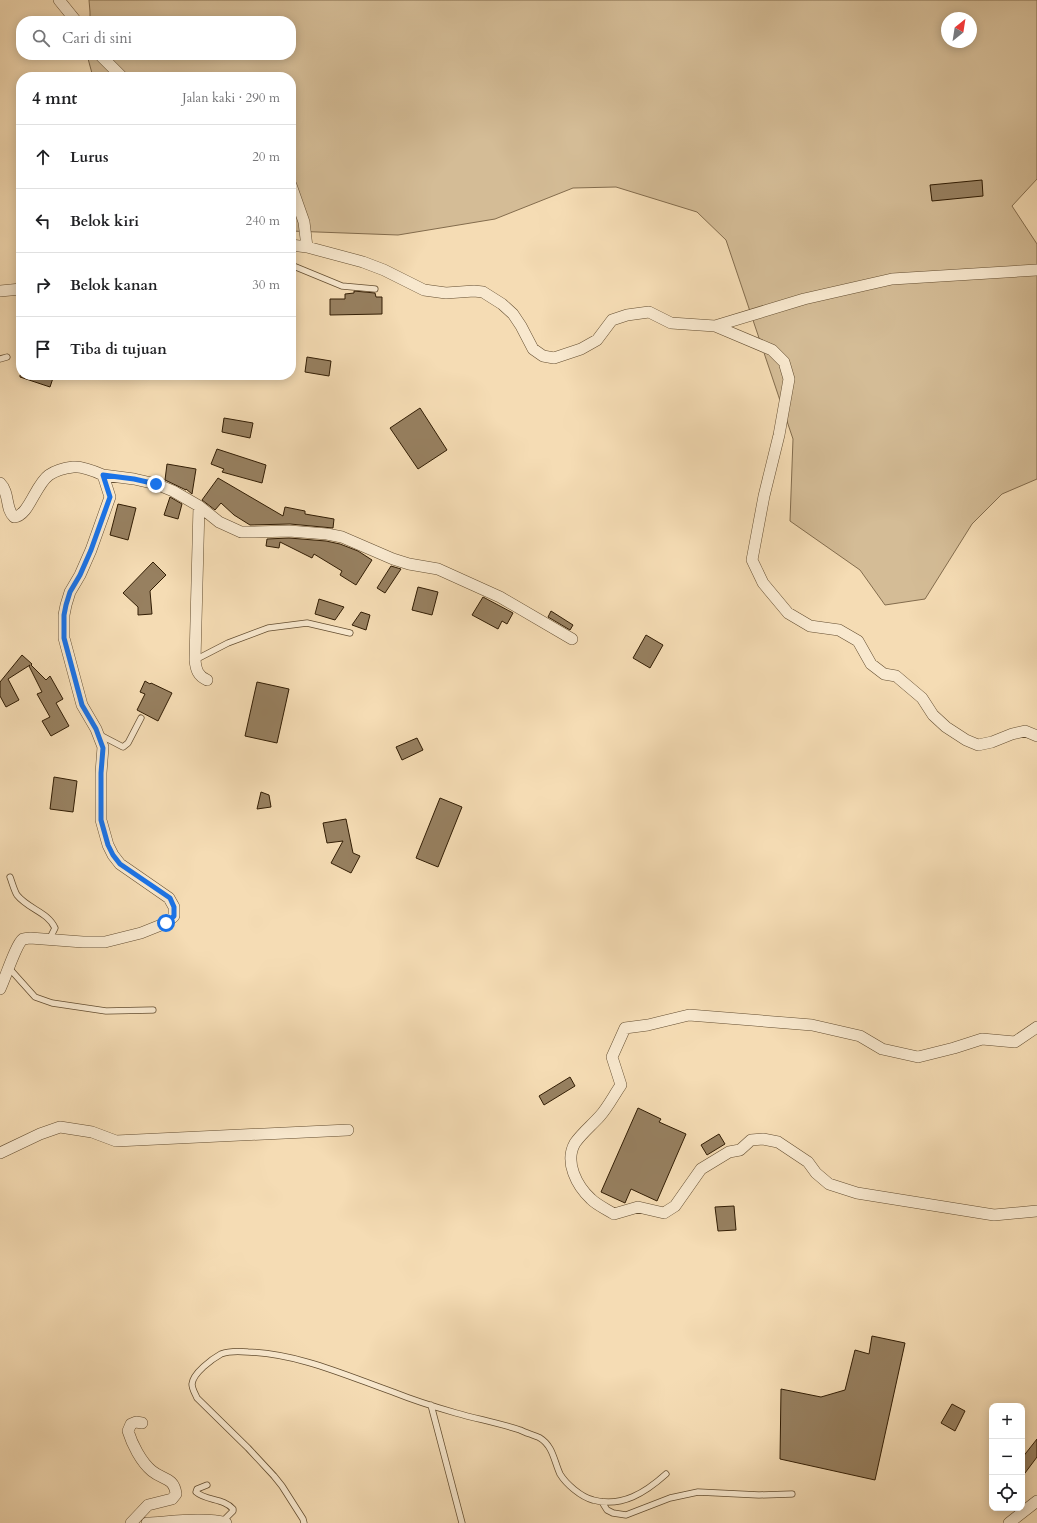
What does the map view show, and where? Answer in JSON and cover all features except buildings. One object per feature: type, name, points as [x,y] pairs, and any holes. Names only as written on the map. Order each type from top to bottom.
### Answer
[{"type":"street","points":[[59,0],[72,16]]},
{"type":"street","points":[[105,60],[117,72]]},
{"type":"street","points":[[296,199],[304,222],[307,247]]},
{"type":"street","points":[[296,246],[307,247],[363,262],[384,270],[424,290],[446,293],[474,291],[483,292],[502,304],[513,314],[522,326],[533,350],[543,356],[554,358],[581,349],[597,340],[612,320],[627,315],[648,312],[671,323],[715,326],[772,350],[784,362],[789,379],[779,435],[764,496],[752,560],[763,583],[788,612],[810,626],[839,630],[858,640],[871,664],[884,674],[896,676],[922,698],[933,715],[946,727],[966,740],[978,745],[1025,731],[1037,736]]},
{"type":"street","points":[[715,326],[804,299],[892,278],[1037,270]]},
{"type":"street","points":[[0,291],[16,289]]},
{"type":"street","points":[[0,483],[4,487],[12,514],[14,516],[19,516],[25,512],[39,486],[49,475],[74,466],[103,475],[134,479],[156,484],[173,491],[199,506],[219,522],[241,532],[289,531],[327,534],[342,537],[387,557],[409,564],[438,569],[452,574],[500,597],[572,639]]},
{"type":"street","points":[[0,989],[19,943],[24,939],[50,938],[83,942],[105,942],[141,933],[166,923],[174,916],[174,907],[170,898],[120,864],[108,845],[101,820],[101,773],[103,748],[99,734],[82,705],[65,643],[64,615],[70,592],[80,575],[91,550],[110,497],[103,475]]},
{"type":"street","points":[[199,506],[195,660],[198,673],[202,678],[207,680]]},
{"type":"street","points":[[1037,1027],[1015,1042],[982,1039],[918,1057],[882,1049],[860,1036],[812,1025],[689,1016],[648,1025],[625,1028],[612,1057],[620,1085],[600,1116],[574,1144],[571,1162],[573,1172],[580,1187],[592,1200],[614,1214],[638,1207],[664,1213],[675,1206],[701,1169],[729,1152],[740,1150],[751,1140],[763,1139],[778,1142],[808,1162],[816,1173],[829,1184],[857,1193],[994,1215],[1037,1211]]},
{"type":"street","points":[[0,1153],[40,1134],[60,1127],[92,1132],[116,1141],[348,1130]]},
{"type":"street","points":[[130,1523],[148,1505],[172,1498],[176,1494],[173,1483],[152,1471],[139,1454],[130,1438],[128,1431],[131,1424],[136,1422],[142,1423]]},
{"type":"street","points":[[1009,1523],[1037,1501]]},
{"type":"street","points":[[147,1523],[182,1521],[223,1523]]},
{"type":"lane","points":[[296,267],[342,286],[376,289]]},
{"type":"lane","points":[[0,359],[7,357]]},
{"type":"lane","points":[[195,660],[228,643],[268,628],[307,623],[350,633]]},
{"type":"lane","points":[[99,734],[123,747],[128,743],[135,732],[141,718]]},
{"type":"lane","points":[[10,877],[16,894],[23,901],[52,922],[56,928],[50,938]]},
{"type":"lane","points":[[9,968],[35,997],[52,1003],[106,1012],[153,1010]]},
{"type":"lane","points":[[304,1523],[282,1486],[248,1448],[197,1398],[193,1390],[192,1383],[194,1378],[210,1361],[222,1354],[235,1351],[267,1352],[304,1360],[431,1405],[500,1424],[539,1438],[547,1444],[561,1474],[570,1485],[592,1500],[602,1502],[627,1500],[639,1495],[653,1486],[666,1474]]},
{"type":"lane","points":[[431,1405],[462,1523]]},
{"type":"lane","points":[[207,1485],[197,1488],[196,1492],[202,1496],[223,1503],[233,1509],[231,1514],[223,1523]]},
{"type":"lane","points":[[602,1502],[607,1510],[613,1514],[626,1515],[670,1498],[698,1492],[759,1496],[792,1494]]},
{"type":"shaded area","points":[[89,0],[1037,0],[1037,179],[1012,206],[1037,244],[1037,479],[1002,494],[972,524],[925,599],[885,605],[860,570],[790,521],[793,439],[726,240],[697,212],[616,187],[573,188],[495,219],[398,235],[296,231],[296,72],[92,72],[88,60],[296,60],[296,16],[90,16]]},
{"type":"route","points":[[156,484],[134,479],[103,475],[110,497],[91,550],[80,575],[70,592],[64,615],[64,638],[82,705],[101,739],[103,748],[101,773],[101,820],[104,834],[113,855],[120,864],[170,898],[174,907],[174,916],[166,923]]}]
